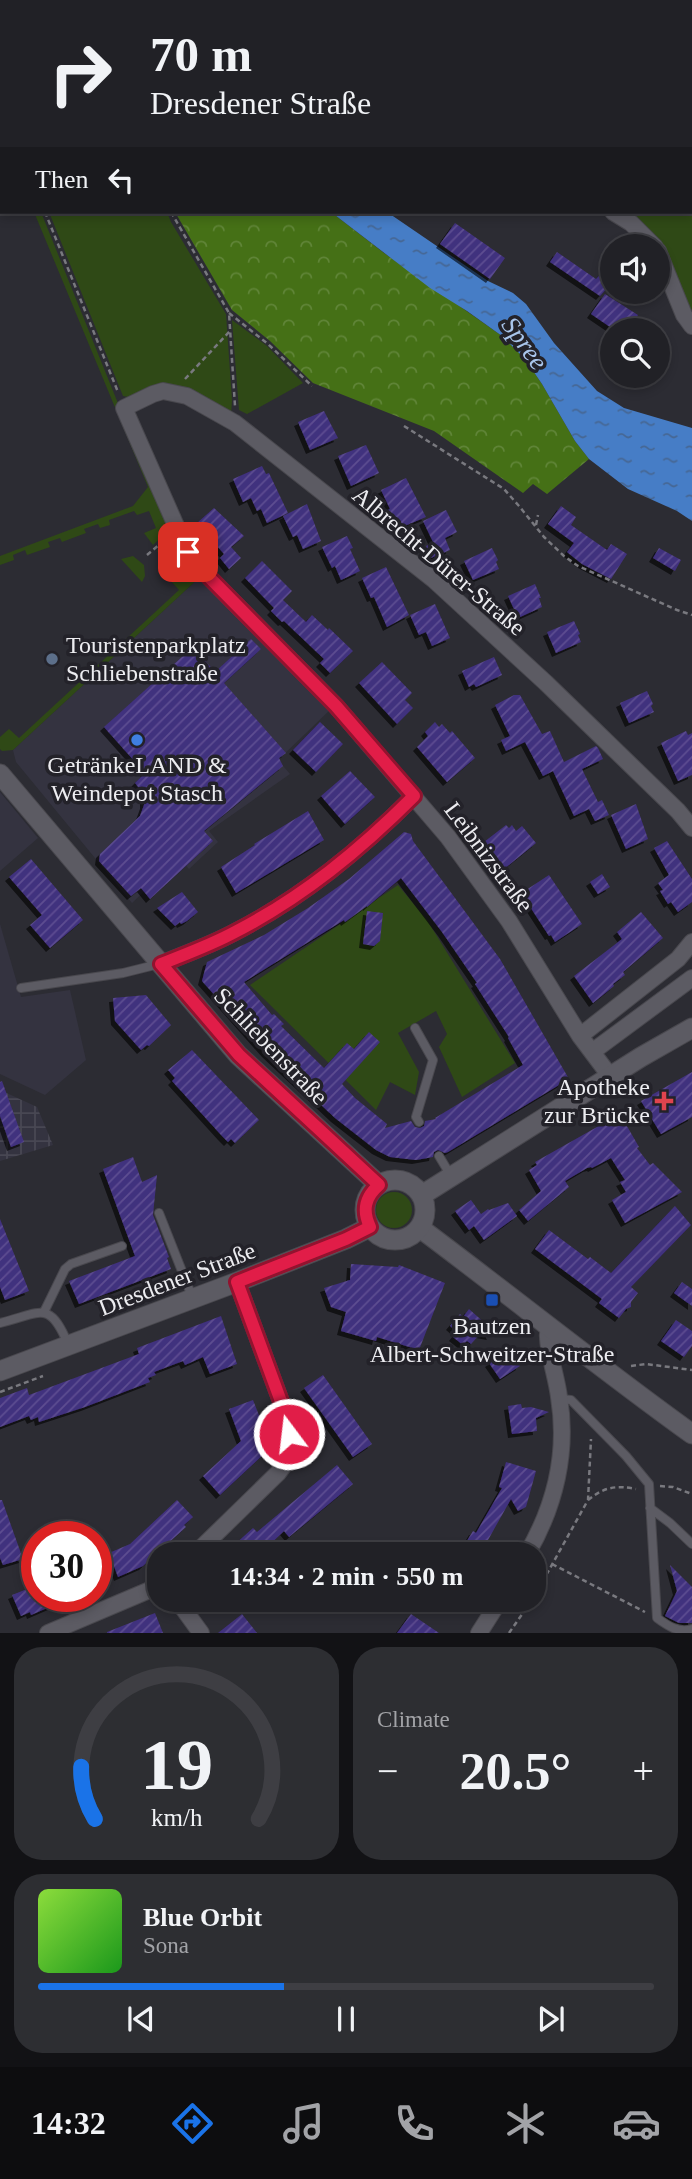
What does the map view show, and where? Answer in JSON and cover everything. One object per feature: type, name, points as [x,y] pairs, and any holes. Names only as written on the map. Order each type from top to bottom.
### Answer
[{"type":"main road","name":"Schliebenstraße","points":[[0,774],[239,1055],[379,1185]]},
{"type":"main road","points":[[422,1195],[610,1076],[692,1028]]},
{"type":"main road","points":[[397,1180],[407,1182],[422,1195],[426,1212],[420,1228],[412,1236],[394,1241],[384,1239],[370,1227],[365,1209],[367,1199],[379,1185],[397,1180]]},
{"type":"main road","name":"Dresdener Straße","points":[[0,1371],[237,1282],[370,1227]]},
{"type":"main road","points":[[420,1228],[607,1373],[692,1434]]},
{"type":"street","points":[[616,214],[642,234]]},
{"type":"street","points":[[670,280],[692,326]]},
{"type":"street","points":[[124,408],[153,394],[163,391],[169,393]]},
{"type":"street","name":"Albrecht-Dürer-Straße","points":[[169,393],[187,396],[235,424],[434,580],[555,692],[678,811],[692,828]]},
{"type":"street","name":"Leibnizstraße","points":[[124,408],[188,552],[205,573],[336,706],[448,837],[509,921],[580,1036],[610,1076]]},
{"type":"street","points":[[161,964],[233,933],[279,907],[333,870],[375,835],[414,796]]},
{"type":"street","points":[[580,1036],[678,958],[692,942]]},
{"type":"street","points":[[592,1052],[692,978]]},
{"type":"street","points":[[207,1542],[278,1473],[293,1453],[286,1415],[237,1282]]},
{"type":"street","points":[[534,1542],[542,1529],[558,1476],[563,1435],[560,1399],[548,1338],[552,1328]]},
{"type":"street","points":[[48,1633],[147,1591]]},
{"type":"street","points":[[186,1612],[201,1633]]},
{"type":"street","points":[[479,1633],[492,1612]]},
{"type":"lane","points":[[21,988],[122,973],[161,964]]},
{"type":"lane","points":[[415,1028],[433,1060],[416,1117],[419,1122]]},
{"type":"lane","points":[[439,1156],[451,1176]]},
{"type":"lane","points":[[159,1213],[193,1299]]},
{"type":"lane","points":[[44,1312],[65,1269],[71,1264],[122,1246]]},
{"type":"lane","points":[[0,1323],[44,1312],[51,1314],[60,1325],[69,1347]]},
{"type":"lane","points":[[560,1399],[571,1400],[626,1456],[649,1484],[657,1618],[676,1630],[685,1632],[692,1629]]},
{"type":"lane","points":[[650,1508],[692,1544]]},
{"type":"path","points":[[47,214],[124,408]]},
{"type":"path","points":[[172,214],[229,313],[268,344],[312,386]]},
{"type":"path","points":[[229,313],[236,399],[235,424]]},
{"type":"path","points":[[169,393],[190,375],[230,331]]},
{"type":"path","points":[[404,425],[503,489],[544,537],[578,566],[692,615]]},
{"type":"path","points":[[536,526],[538,515]]},
{"type":"path","points":[[147,555],[177,530]]},
{"type":"path","points":[[637,1364],[692,1370]]},
{"type":"path","points":[[546,1575],[588,1500],[591,1422]]},
{"type":"path","points":[[552,1564],[657,1618]]},
{"type":"path","points":[[509,1633],[523,1612]]},
{"type":"shaded area","points":[[201,576],[333,707],[278,760],[290,774],[209,831],[218,842],[189,869],[179,858],[132,903],[16,762],[13,750]]},
{"type":"shaded area","points":[[0,792],[38,838],[0,871]]},
{"type":"shaded area","points":[[0,924],[21,997],[70,990],[86,1060],[45,1095],[0,1074]]},
{"type":"shaded area","points":[[0,1090],[37,1107],[53,1145],[0,1161]]},
{"type":"green space","points":[[35,214],[42,214],[169,530],[153,545],[144,533],[156,528],[149,511],[137,515],[134,511],[109,520],[110,525],[100,528],[98,524],[84,529],[86,533],[62,542],[60,538],[48,542],[50,547],[27,555],[25,550],[13,555],[14,560],[0,565],[0,556],[133,506],[148,487]]},
{"type":"green space","points":[[50,214],[168,214],[226,314],[231,416],[189,391],[134,398],[123,396]]},
{"type":"green space","points":[[176,214],[334,214],[502,336],[525,359],[589,459],[547,494],[533,484],[523,493],[434,431],[313,383],[270,341],[232,310]]},
{"type":"green space","points":[[631,214],[692,214],[692,311],[670,266],[670,234],[653,234]]},
{"type":"green space","points":[[232,320],[267,346],[303,383],[247,414],[239,410]]},
{"type":"green space","points":[[173,539],[201,576],[13,750],[2,751],[0,737],[9,729],[19,738],[179,590],[171,581],[172,575],[182,566],[170,547],[160,554],[157,551]]},
{"type":"green space","points":[[133,556],[144,565],[145,576],[142,582],[121,559]]},
{"type":"green space","points":[[398,885],[427,920],[515,1063],[462,1097],[439,1047],[447,1034],[436,1011],[398,1033],[419,1072],[415,1095],[390,1082],[376,1110],[250,985]]},
{"type":"green space","points":[[394,1192],[407,1197],[412,1210],[407,1223],[394,1228],[381,1223],[376,1210],[381,1197]]},
{"type":"water","name":"Spree","points":[[334,214],[390,214],[526,304],[554,343],[597,391],[624,408],[692,428],[692,521],[677,511],[628,489],[589,459],[525,359],[502,336],[430,288]]},
{"type":"building","points":[[455,223],[505,258],[490,279],[440,244]]},
{"type":"building","points":[[557,252],[596,279],[600,275],[600,296],[550,262]]},
{"type":"building","points":[[600,301],[600,304],[621,304],[638,315],[636,318],[600,318],[600,320],[591,314]]},
{"type":"building","points":[[324,411],[338,438],[310,450],[298,422]]},
{"type":"building","points":[[366,445],[379,473],[351,486],[338,456]]},
{"type":"building","points":[[262,466],[266,474],[269,473],[288,513],[267,523],[261,509],[257,511],[251,498],[243,502],[233,479]]},
{"type":"building","points":[[406,478],[426,517],[395,530],[386,511],[390,509],[381,490]]},
{"type":"building","points":[[307,504],[321,541],[303,549],[297,535],[293,537],[283,516]]},
{"type":"building","points":[[561,506],[576,517],[571,525],[607,550],[611,544],[627,554],[611,579],[582,564],[567,552],[574,543],[548,524]]},
{"type":"building","points":[[214,508],[244,536],[231,547],[241,558],[229,569],[220,558],[224,554],[197,523]]},
{"type":"building","points":[[446,510],[457,532],[445,538],[450,550],[431,558],[426,546],[433,542],[423,521]]},
{"type":"building","points":[[347,536],[360,571],[341,580],[322,547]]},
{"type":"building","points":[[492,548],[499,569],[473,580],[464,561]]},
{"type":"building","points":[[659,548],[681,560],[675,571],[653,558]]},
{"type":"building","points":[[262,561],[292,591],[283,600],[306,622],[312,615],[353,651],[330,673],[320,663],[324,659],[271,611],[274,608],[245,578]]},
{"type":"building","points":[[386,567],[409,615],[387,627],[362,578]]},
{"type":"building","points":[[535,584],[542,607],[518,618],[508,596]]},
{"type":"building","points":[[435,604],[450,638],[432,646],[426,632],[419,635],[410,615]]},
{"type":"building","points":[[574,621],[581,642],[556,653],[547,632]]},
{"type":"building","points":[[251,639],[261,649],[224,683],[286,753],[279,758],[283,766],[204,831],[213,841],[150,899],[141,888],[131,896],[99,861],[100,854],[140,816],[144,794],[135,783],[145,773],[104,727],[193,647],[215,672]]},
{"type":"building","points":[[494,657],[502,675],[476,687],[474,684],[469,687],[462,671]]},
{"type":"building","points":[[382,662],[412,693],[405,700],[413,708],[397,724],[359,683]]},
{"type":"building","points":[[647,691],[654,712],[629,723],[620,703]]},
{"type":"building","points":[[514,695],[520,695],[542,734],[550,731],[564,762],[596,746],[598,748],[603,759],[582,769],[598,802],[602,800],[609,815],[595,821],[589,809],[574,816],[553,771],[543,776],[525,742],[506,751],[501,740],[510,736],[495,705]]},
{"type":"building","points":[[320,722],[343,744],[316,772],[293,750]]},
{"type":"building","points":[[435,722],[439,727],[442,724],[450,733],[452,731],[475,758],[447,782],[417,747],[428,736],[425,732]]},
{"type":"building","points":[[686,731],[688,735],[692,733],[692,775],[678,781],[661,743]]},
{"type":"building","points":[[350,771],[375,797],[345,824],[321,796]]},
{"type":"building","points":[[636,804],[648,839],[626,849],[611,815]]},
{"type":"building","points":[[308,811],[324,840],[236,893],[221,867]]},
{"type":"building","points":[[506,825],[509,828],[512,825],[516,831],[522,826],[536,843],[504,869],[484,842]]},
{"type":"building","points":[[404,832],[411,834],[413,841],[500,959],[569,1079],[448,1152],[438,1150],[433,1157],[416,1160],[390,1157],[376,1150],[335,1118],[266,1053],[202,981],[207,962],[264,935],[349,879]],"holes":[[[401,878],[477,983],[475,984],[509,1037],[523,1065],[436,1119],[425,1121],[420,1128],[415,1127],[411,1121],[385,1128],[387,1124],[342,1084],[380,1042],[369,1032],[354,1049],[347,1043],[324,1068],[281,1026],[284,1024],[272,1015],[244,982],[344,920],[345,922]]]},
{"type":"building","points":[[667,841],[692,879],[692,902],[678,912],[671,902],[668,904],[658,883],[669,875],[654,848]]},
{"type":"building","points":[[31,859],[83,920],[50,948],[30,925],[42,915],[9,877]]},
{"type":"building","points":[[602,874],[610,887],[598,894],[590,882]]},
{"type":"building","points":[[549,875],[582,924],[555,942],[523,892]]},
{"type":"building","points":[[182,892],[198,912],[175,926],[157,908]]},
{"type":"building","points":[[367,911],[383,913],[380,941],[374,946],[363,944]]},
{"type":"building","points":[[641,912],[663,938],[623,972],[625,975],[593,1003],[574,976],[622,939],[617,932]]},
{"type":"building","points":[[146,995],[171,1025],[141,1050],[115,1021],[113,998]]},
{"type":"building","points":[[192,1050],[259,1120],[235,1143],[231,1139],[228,1142],[172,1081],[175,1078],[168,1070]]},
{"type":"building","points":[[692,1072],[692,1117],[661,1134],[641,1101]]},
{"type":"building","points":[[2,1081],[24,1142],[11,1147],[0,1116]]},
{"type":"building","points":[[620,1114],[639,1147],[637,1148],[650,1165],[653,1163],[682,1192],[625,1223],[612,1200],[626,1192],[620,1182],[625,1180],[611,1158],[565,1181],[569,1187],[528,1221],[519,1210],[541,1191],[529,1170],[537,1165],[535,1162]]},
{"type":"building","points":[[133,1157],[142,1182],[157,1175],[153,1215],[171,1269],[79,1304],[69,1281],[135,1256],[103,1169]]},
{"type":"building","points":[[471,1200],[481,1214],[508,1203],[517,1216],[484,1240],[474,1226],[469,1230],[455,1211]]},
{"type":"building","points":[[675,1206],[691,1225],[631,1287],[638,1293],[631,1302],[631,1307],[619,1318],[599,1303],[602,1299],[535,1249],[549,1230],[611,1273]]},
{"type":"building","points":[[0,1219],[29,1291],[5,1300],[0,1287]]},
{"type":"building","points":[[351,1264],[399,1265],[445,1283],[419,1350],[377,1337],[376,1341],[341,1331],[346,1312],[331,1307],[324,1288],[350,1280]]},
{"type":"building","points":[[682,1282],[692,1289],[692,1306],[674,1293]]},
{"type":"building","points":[[469,1309],[487,1325],[491,1336],[480,1334],[471,1344],[467,1341],[463,1345],[453,1337],[457,1332],[450,1326],[460,1314],[463,1317]]},
{"type":"building","points":[[221,1316],[237,1364],[210,1374],[203,1357],[185,1365],[183,1361],[154,1372],[156,1375],[148,1378],[150,1382],[85,1407],[39,1422],[38,1417],[31,1420],[29,1416],[0,1427],[0,1398],[27,1388],[29,1395],[139,1354],[137,1348]]},
{"type":"building","points":[[676,1320],[692,1331],[692,1346],[684,1357],[661,1341]]},
{"type":"building","points":[[509,1349],[520,1366],[500,1379],[489,1363]]},
{"type":"building","points":[[323,1375],[372,1444],[353,1457],[304,1388]]},
{"type":"building","points":[[253,1400],[268,1438],[264,1454],[220,1495],[203,1476],[241,1441],[229,1409]]},
{"type":"building","points":[[521,1404],[522,1408],[531,1407],[549,1412],[536,1418],[537,1431],[512,1434],[508,1406]]},
{"type":"building","points":[[506,1462],[536,1471],[526,1507],[518,1511],[511,1499],[488,1540],[491,1542],[466,1542],[473,1531],[476,1533],[502,1488],[499,1487]]},
{"type":"building","points":[[337,1465],[353,1484],[289,1537],[284,1531],[273,1542],[237,1542],[253,1528],[257,1532]]},
{"type":"building","points":[[2,1500],[21,1560],[3,1565],[0,1558]]},
{"type":"building","points":[[177,1500],[193,1517],[169,1542],[147,1542],[147,1562],[118,1577],[112,1561],[112,1552],[130,1544]]},
{"type":"building","points":[[670,1565],[692,1587],[692,1623],[679,1623],[665,1616],[677,1591]]},
{"type":"building","points":[[21,1591],[21,1612],[30,1612],[21,1616],[12,1595]]},
{"type":"building","points":[[155,1613],[163,1633],[107,1633],[107,1632]]},
{"type":"building","points":[[242,1614],[257,1633],[218,1633]]},
{"type":"building","points":[[411,1614],[439,1633],[397,1633]]},
{"type":"place","name":"Touristenparkplatz Schliebenstraße","points":[[52,659]]},
{"type":"place","name":"GetränkeLAND & Weindepot Stasch","points":[[137,740]]},
{"type":"place","name":"Apotheke zur Brücke","points":[[664,1101]]},
{"type":"place","name":"Bautzen Albert-Schweitzer-Straße","points":[[492,1300]]},
{"type":"route","points":[[188,552],[205,573],[336,706],[414,796],[375,835],[333,870],[279,907],[233,933],[161,964],[239,1055],[379,1185],[367,1199],[365,1209],[370,1227],[237,1282],[286,1415],[289,1434]]}]
